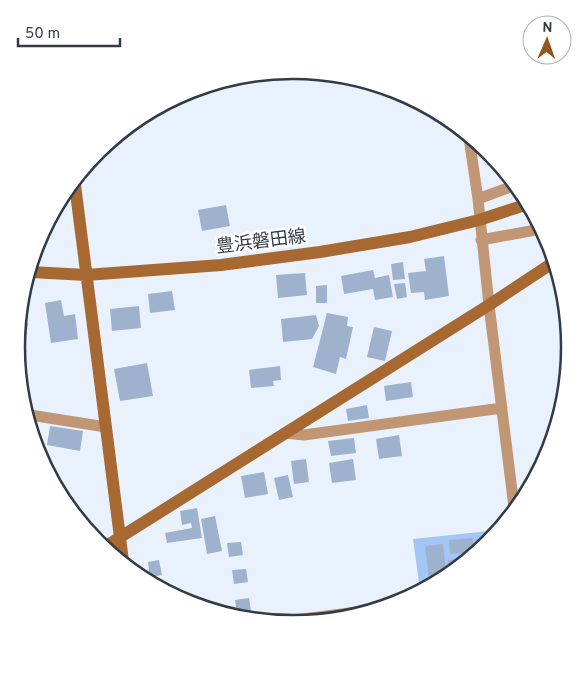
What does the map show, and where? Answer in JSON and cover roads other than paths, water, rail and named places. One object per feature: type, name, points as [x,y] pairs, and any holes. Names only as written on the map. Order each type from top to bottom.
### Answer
[{"type":"street","points":[[470,145],[513,502]]},
{"type":"street","points":[[478,199],[509,188]]},
{"type":"street","points":[[76,191],[122,555]]},
{"type":"street","name":"豊浜磐田線","points":[[36,272],[86,275],[221,265],[320,252],[410,237],[479,220],[521,205]]},
{"type":"street","points":[[482,240],[535,230]]},
{"type":"street","points":[[109,543],[549,265]]},
{"type":"street","points":[[285,433],[304,435],[502,408]]},
{"type":"street","points":[[34,416],[106,427]]}]
